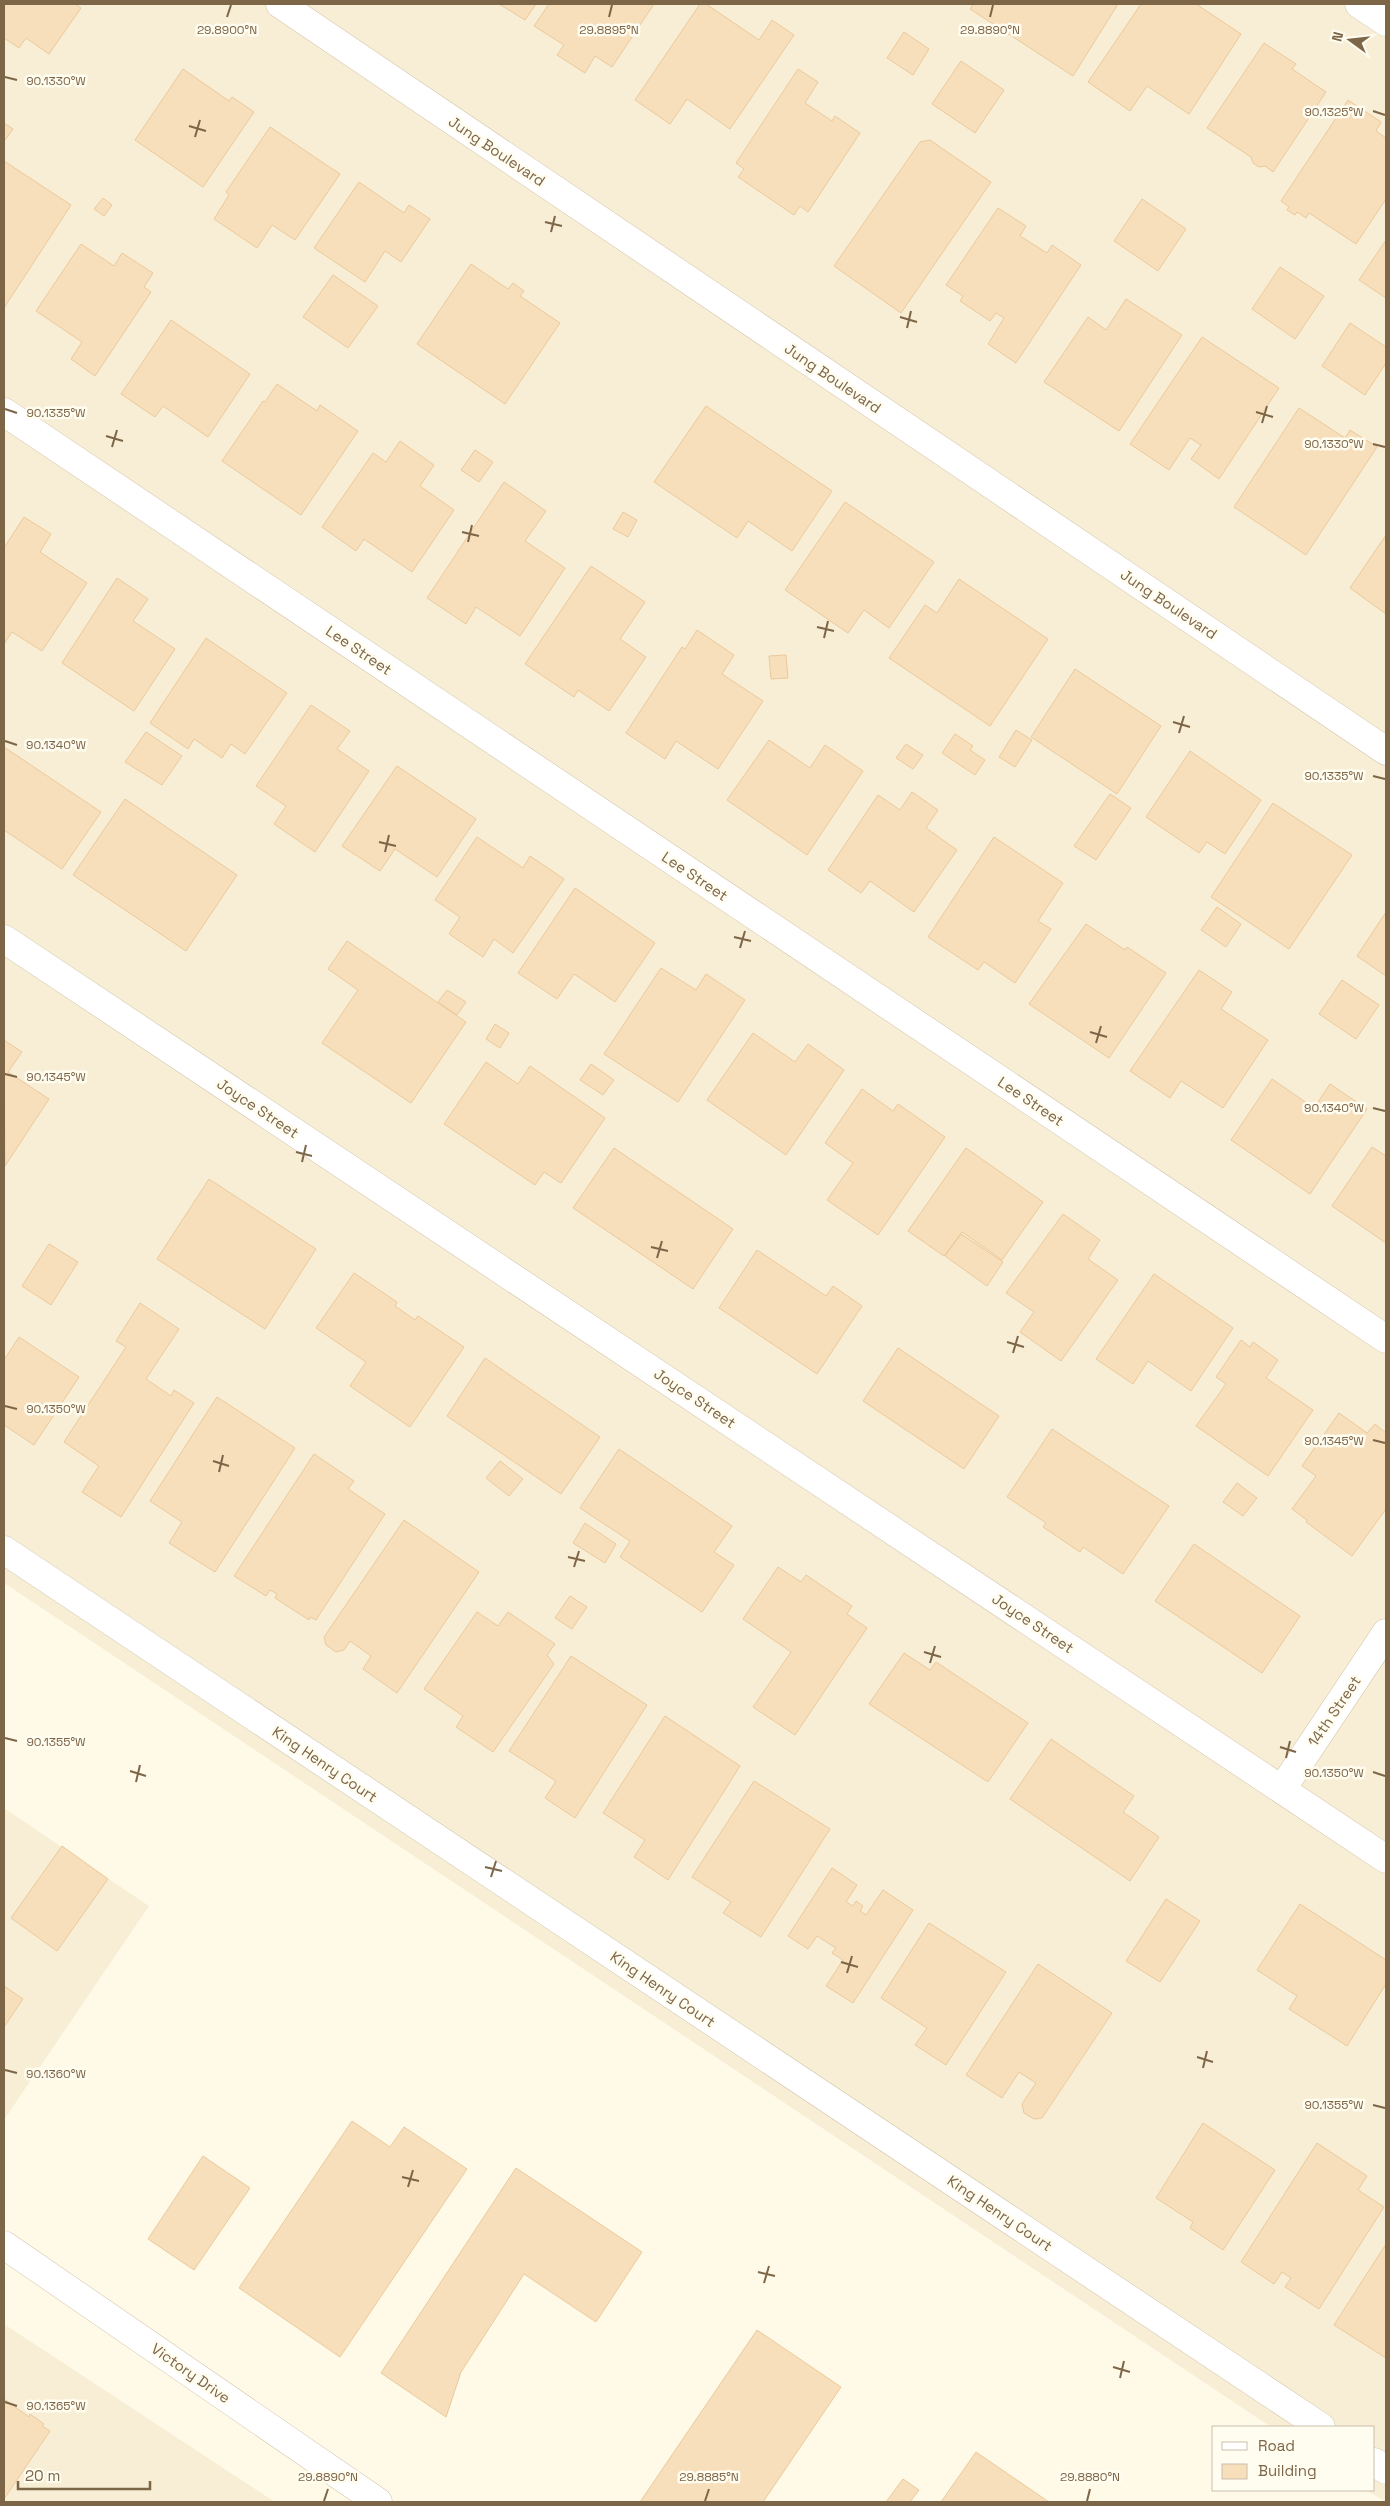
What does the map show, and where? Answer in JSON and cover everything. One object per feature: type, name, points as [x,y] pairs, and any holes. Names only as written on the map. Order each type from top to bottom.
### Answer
[{"type":"street","name":"Jung Boulevard","points":[[280,4],[1386,751]]},
{"type":"street","points":[[1359,4],[1386,22]]},
{"type":"street","name":"Lee Street","points":[[4,412],[1386,1339]]},
{"type":"street","name":"Joyce Street","points":[[4,939],[1386,1859]]},
{"type":"street","name":"King Henry Court","points":[[4,1550],[1319,2426]]},
{"type":"street","name":"14th Street","points":[[1282,1789],[1386,1632]]},
{"type":"street","name":"Victory Drive","points":[[4,2245],[378,2502]]},
{"type":"street","points":[[1375,2463],[1386,2470]]},
{"type":"shaded area","points":[[4,4],[1386,4],[1386,2502],[1367,2491],[1375,2491],[1375,2426],[1269,2426],[4,1583]]},
{"type":"shaded area","points":[[4,1808],[149,1906],[4,2120]]},
{"type":"shaded area","points":[[4,2324],[275,2502],[4,2502]]},
{"type":"building","points":[[4,4],[75,4],[81,8],[49,54],[26,38],[19,48],[4,38]]},
{"type":"building","points":[[499,4],[536,4],[525,20]]},
{"type":"building","points":[[549,4],[654,4],[612,67],[595,56],[585,73],[557,55],[564,45],[534,26]]},
{"type":"building","points":[[700,4],[706,4],[759,40],[772,20],[794,35],[730,129],[687,99],[670,124],[635,100]]},
{"type":"building","points":[[973,4],[1118,4],[1073,76],[970,9]]},
{"type":"building","points":[[1141,4],[1196,4],[1241,34],[1189,114],[1147,86],[1130,111],[1088,82]]},
{"type":"building","points":[[904,32],[929,49],[913,75],[887,58]]},
{"type":"building","points":[[1264,43],[1296,64],[1292,69],[1326,92],[1273,172],[1265,166],[1259,167],[1253,163],[1251,157],[1207,128]]},
{"type":"building","points":[[961,61],[1004,90],[975,133],[932,104]]},
{"type":"building","points":[[183,69],[229,101],[232,97],[254,112],[203,187],[135,140]]},
{"type":"building","points":[[798,69],[818,82],[805,103],[832,121],[835,116],[860,133],[808,212],[800,206],[794,215],[738,177],[744,169],[736,163]]},
{"type":"building","points":[[1348,100],[1381,122],[1376,131],[1386,138],[1386,199],[1356,244],[1309,213],[1306,218],[1297,212],[1295,215],[1287,210],[1289,207],[1281,201]]},
{"type":"building","points":[[4,123],[13,129],[5,140],[4,139]]},
{"type":"building","points":[[270,127],[340,174],[295,240],[272,225],[257,248],[214,219],[229,195],[226,192]]},
{"type":"building","points":[[930,140],[991,182],[901,313],[834,266],[920,142]]},
{"type":"building","points":[[4,161],[71,205],[4,308]]},
{"type":"building","points":[[359,182],[404,213],[409,205],[430,219],[401,262],[385,251],[365,282],[314,248]]},
{"type":"building","points":[[103,198],[112,205],[104,216],[94,209]]},
{"type":"building","points":[[1142,199],[1186,229],[1158,271],[1114,241]]},
{"type":"building","points":[[998,208],[1026,226],[1020,236],[1047,253],[1052,245],[1081,265],[1016,363],[988,344],[1004,318],[996,313],[990,321],[960,301],[963,296],[946,285]]},
{"type":"building","points":[[1386,240],[1386,298],[1359,280]]},
{"type":"building","points":[[81,244],[114,266],[122,253],[153,273],[144,287],[151,292],[95,376],[71,359],[82,342],[36,311]]},
{"type":"building","points":[[471,264],[508,289],[513,283],[524,291],[520,296],[560,323],[505,404],[417,344]]},
{"type":"building","points":[[1280,267],[1324,296],[1295,339],[1252,309]]},
{"type":"building","points":[[333,275],[378,306],[348,348],[303,317]]},
{"type":"building","points":[[1126,299],[1182,335],[1119,431],[1044,382],[1088,317],[1106,330]]},
{"type":"building","points":[[171,320],[250,374],[208,437],[163,406],[155,417],[121,394]]},
{"type":"building","points":[[1350,323],[1386,347],[1386,363],[1365,395],[1322,366]]},
{"type":"building","points":[[1202,337],[1279,388],[1219,479],[1191,459],[1201,445],[1190,438],[1169,470],[1130,444]]},
{"type":"building","points":[[277,384],[317,411],[320,405],[358,431],[301,515],[222,461],[263,401],[265,402]]},
{"type":"building","points":[[706,406],[832,491],[792,551],[748,521],[737,538],[654,482]]},
{"type":"building","points":[[1299,408],[1345,438],[1350,430],[1377,447],[1306,555],[1234,507]]},
{"type":"building","points":[[400,441],[434,465],[420,486],[454,510],[412,572],[364,539],[356,551],[322,527],[373,453],[386,462]]},
{"type":"building","points":[[475,450],[493,462],[479,482],[461,470]]},
{"type":"building","points":[[504,482],[546,511],[525,541],[565,568],[520,636],[476,607],[466,624],[427,598]]},
{"type":"building","points":[[845,502],[934,562],[889,628],[864,610],[848,633],[785,590]]},
{"type":"building","points":[[623,512],[637,520],[628,537],[613,529]]},
{"type":"building","points":[[24,517],[51,534],[40,552],[87,583],[42,651],[12,632],[4,644],[4,548]]},
{"type":"building","points":[[1386,535],[1386,614],[1350,588]]},
{"type":"building","points":[[591,566],[645,602],[620,639],[646,657],[609,711],[578,690],[574,697],[525,664]]},
{"type":"building","points":[[117,578],[148,599],[133,621],[175,649],[134,711],[62,663]]},
{"type":"building","points":[[959,579],[1048,639],[990,726],[889,658],[925,605],[937,613]]},
{"type":"building","points":[[697,630],[734,655],[722,674],[763,701],[718,769],[676,741],[665,759],[626,733],[682,647],[685,649]]},
{"type":"building","points":[[206,638],[287,693],[245,754],[231,744],[222,758],[194,739],[188,749],[150,723]]},
{"type":"building","points":[[786,655],[788,678],[771,679],[769,656]]},
{"type":"building","points":[[1075,669],[1161,726],[1117,794],[1031,737]]},
{"type":"building","points":[[311,705],[350,731],[337,749],[369,771],[315,852],[274,824],[286,806],[256,786]]},
{"type":"building","points":[[1016,730],[1032,740],[1015,767],[999,757]]},
{"type":"building","points":[[146,732],[182,756],[162,785],[125,762]]},
{"type":"building","points":[[955,734],[973,746],[970,750],[985,760],[975,775],[942,753]]},
{"type":"building","points":[[769,740],[810,768],[825,745],[863,771],[807,855],[727,800]]},
{"type":"building","points":[[906,744],[923,755],[913,769],[896,758]]},
{"type":"building","points":[[4,747],[101,812],[62,869],[4,830]]},
{"type":"building","points":[[1190,751],[1261,800],[1225,854],[1207,842],[1199,853],[1146,817]]},
{"type":"building","points":[[397,766],[476,819],[437,877],[395,849],[380,871],[342,846]]},
{"type":"building","points":[[912,792],[938,810],[926,828],[957,850],[914,912],[870,881],[861,893],[828,870],[878,795],[900,810]]},
{"type":"building","points":[[1110,794],[1131,808],[1096,860],[1074,846]]},
{"type":"building","points":[[125,799],[237,875],[186,951],[73,875]]},
{"type":"building","points":[[1273,803],[1352,855],[1289,949],[1211,897]]},
{"type":"building","points":[[477,837],[523,868],[530,856],[564,879],[513,953],[494,939],[483,957],[449,934],[460,917],[435,900]]},
{"type":"building","points":[[994,837],[1063,883],[1038,921],[1051,929],[1015,983],[984,962],[978,970],[928,937]]},
{"type":"building","points":[[575,888],[655,943],[615,1002],[574,974],[557,999],[518,973]]},
{"type":"building","points":[[1217,907],[1241,924],[1226,947],[1201,930]]},
{"type":"building","points":[[1386,912],[1386,976],[1357,956]]},
{"type":"building","points":[[1086,924],[1125,950],[1127,947],[1166,973],[1109,1058],[1029,1004]]},
{"type":"building","points":[[347,941],[466,1022],[411,1103],[322,1043],[358,990],[328,969]]},
{"type":"building","points":[[661,968],[696,990],[706,974],[745,1000],[678,1102],[604,1054]]},
{"type":"building","points":[[1199,970],[1232,992],[1221,1009],[1268,1040],[1223,1108],[1181,1081],[1170,1098],[1130,1071]]},
{"type":"building","points":[[1342,980],[1379,1005],[1356,1039],[1319,1014]]},
{"type":"building","points":[[447,990],[466,1002],[457,1015],[438,1002]]},
{"type":"building","points":[[495,1024],[509,1033],[500,1048],[486,1039]]},
{"type":"building","points":[[753,1033],[795,1062],[808,1044],[844,1070],[786,1155],[707,1100]]},
{"type":"building","points":[[4,1040],[22,1052],[8,1072],[49,1099],[5,1166]]},
{"type":"building","points":[[486,1062],[518,1084],[530,1066],[605,1118],[561,1183],[544,1172],[535,1185],[444,1124]]},
{"type":"building","points":[[591,1064],[614,1080],[603,1095],[580,1080]]},
{"type":"building","points":[[1272,1079],[1314,1108],[1330,1084],[1367,1109],[1310,1194],[1231,1140]]},
{"type":"building","points":[[862,1089],[893,1111],[898,1104],[945,1137],[878,1235],[827,1200],[853,1163],[825,1143]]},
{"type":"building","points":[[1372,1147],[1386,1156],[1386,1243],[1332,1206]]},
{"type":"building","points":[[614,1148],[733,1229],[693,1289],[573,1208]]},
{"type":"building","points":[[966,1148],[1043,1202],[1002,1260],[962,1232],[944,1256],[908,1231]]},
{"type":"building","points":[[209,1179],[316,1249],[265,1329],[157,1259]]},
{"type":"building","points":[[1063,1214],[1100,1240],[1088,1259],[1118,1280],[1061,1361],[1020,1332],[1034,1312],[1006,1293]]},
{"type":"building","points":[[961,1234],[1003,1262],[987,1286],[945,1256]]},
{"type":"building","points":[[49,1244],[78,1262],[51,1305],[22,1286]]},
{"type":"building","points":[[757,1250],[826,1296],[833,1286],[862,1306],[817,1374],[719,1308]]},
{"type":"building","points":[[354,1273],[397,1302],[395,1306],[415,1320],[418,1316],[464,1347],[410,1427],[350,1386],[366,1362],[316,1328]]},
{"type":"building","points":[[1154,1274],[1233,1328],[1191,1391],[1148,1361],[1133,1384],[1096,1359]]},
{"type":"building","points":[[140,1303],[179,1329],[146,1379],[171,1396],[174,1390],[194,1403],[121,1517],[82,1492],[99,1466],[64,1442],[126,1347],[116,1341]]},
{"type":"building","points":[[19,1337],[79,1377],[34,1445],[4,1425],[4,1360]]},
{"type":"building","points":[[1241,1340],[1250,1347],[1253,1342],[1278,1360],[1266,1378],[1313,1410],[1268,1476],[1196,1426],[1226,1384],[1216,1377]]},
{"type":"building","points":[[898,1348],[999,1416],[964,1469],[863,1401]]},
{"type":"building","points":[[485,1358],[600,1437],[561,1494],[447,1416]]},
{"type":"building","points":[[217,1397],[295,1448],[215,1572],[169,1543],[182,1522],[150,1501]]},
{"type":"building","points":[[1339,1413],[1367,1433],[1375,1424],[1386,1433],[1386,1509],[1352,1556],[1306,1522],[1307,1520],[1292,1509],[1316,1476],[1302,1466]]},
{"type":"building","points":[[1052,1429],[1169,1506],[1123,1574],[1083,1547],[1080,1552],[1043,1527],[1046,1523],[1007,1497]]},
{"type":"building","points":[[619,1449],[732,1526],[714,1552],[734,1565],[702,1612],[620,1557],[630,1541],[580,1508]]},
{"type":"building","points":[[314,1454],[354,1481],[348,1489],[385,1514],[316,1620],[310,1617],[309,1620],[275,1598],[277,1594],[270,1590],[266,1596],[234,1576]]},
{"type":"building","points":[[500,1461],[523,1479],[509,1496],[486,1478]]},
{"type":"building","points":[[1237,1483],[1257,1498],[1243,1516],[1223,1502]]},
{"type":"building","points":[[404,1520],[479,1572],[397,1693],[363,1669],[371,1656],[350,1641],[344,1650],[336,1652],[326,1645],[324,1637]]},
{"type":"building","points":[[585,1523],[616,1544],[605,1563],[573,1543]]},
{"type":"building","points":[[1194,1544],[1300,1616],[1262,1673],[1155,1601]]},
{"type":"building","points":[[778,1567],[801,1582],[806,1575],[852,1606],[847,1614],[867,1628],[795,1735],[753,1707],[791,1652],[743,1619]]},
{"type":"building","points":[[570,1596],[587,1607],[572,1629],[555,1618]]},
{"type":"building","points":[[477,1612],[498,1626],[508,1612],[555,1644],[547,1655],[554,1664],[493,1752],[456,1727],[463,1716],[424,1689]]},
{"type":"building","points":[[904,1653],[930,1670],[936,1662],[1028,1723],[988,1782],[869,1704]]},
{"type":"building","points":[[571,1656],[647,1705],[575,1818],[545,1798],[556,1781],[509,1751]]},
{"type":"building","points":[[665,1716],[740,1766],[668,1880],[634,1857],[645,1840],[603,1813]]},
{"type":"building","points":[[1051,1739],[1134,1796],[1123,1812],[1159,1837],[1130,1881],[1010,1799]]},
{"type":"building","points":[[754,1781],[830,1829],[761,1937],[723,1913],[731,1902],[692,1877]]},
{"type":"building","points":[[62,1846],[108,1879],[57,1951],[11,1918]]},
{"type":"building","points":[[832,1868],[857,1885],[846,1902],[853,1906],[856,1901],[863,1906],[860,1911],[866,1915],[883,1890],[913,1910],[853,2003],[826,1986],[843,1960],[832,1953],[836,1948],[817,1936],[808,1949],[788,1936]]},
{"type":"building","points":[[1166,1899],[1200,1921],[1160,1982],[1126,1961]]},
{"type":"building","points":[[1300,1904],[1386,1960],[1386,1984],[1347,2046],[1289,2009],[1297,1996],[1257,1970]]},
{"type":"building","points":[[929,1923],[1006,1972],[946,2065],[915,2045],[927,2028],[881,1998]]},
{"type":"building","points":[[1038,1964],[1112,2013],[1042,2118],[1034,2119],[1024,2113],[1022,2104],[1036,2083],[1019,2072],[1002,2098],[966,2075]]},
{"type":"building","points":[[4,1986],[23,1999],[4,2027]]},
{"type":"building","points":[[352,2121],[390,2147],[404,2127],[467,2169],[340,2357],[239,2288]]},
{"type":"building","points":[[1203,2123],[1275,2170],[1223,2250],[1190,2228],[1193,2222],[1156,2198]]},
{"type":"building","points":[[1317,2143],[1367,2176],[1358,2190],[1384,2207],[1319,2309],[1285,2287],[1291,2278],[1282,2272],[1274,2284],[1241,2262]]},
{"type":"building","points":[[203,2156],[250,2188],[194,2270],[148,2239]]},
{"type":"building","points":[[516,2168],[642,2252],[596,2322],[524,2274],[461,2372],[446,2417],[381,2373]]},
{"type":"building","points":[[1386,2244],[1386,2358],[1334,2325]]},
{"type":"building","points":[[757,2330],[841,2387],[763,2502],[640,2502]]},
{"type":"building","points":[[4,2399],[29,2417],[30,2414],[50,2431],[4,2499]]},
{"type":"building","points":[[976,2452],[1049,2502],[941,2502]]},
{"type":"building","points":[[903,2479],[919,2490],[910,2502],[886,2502]]}]
